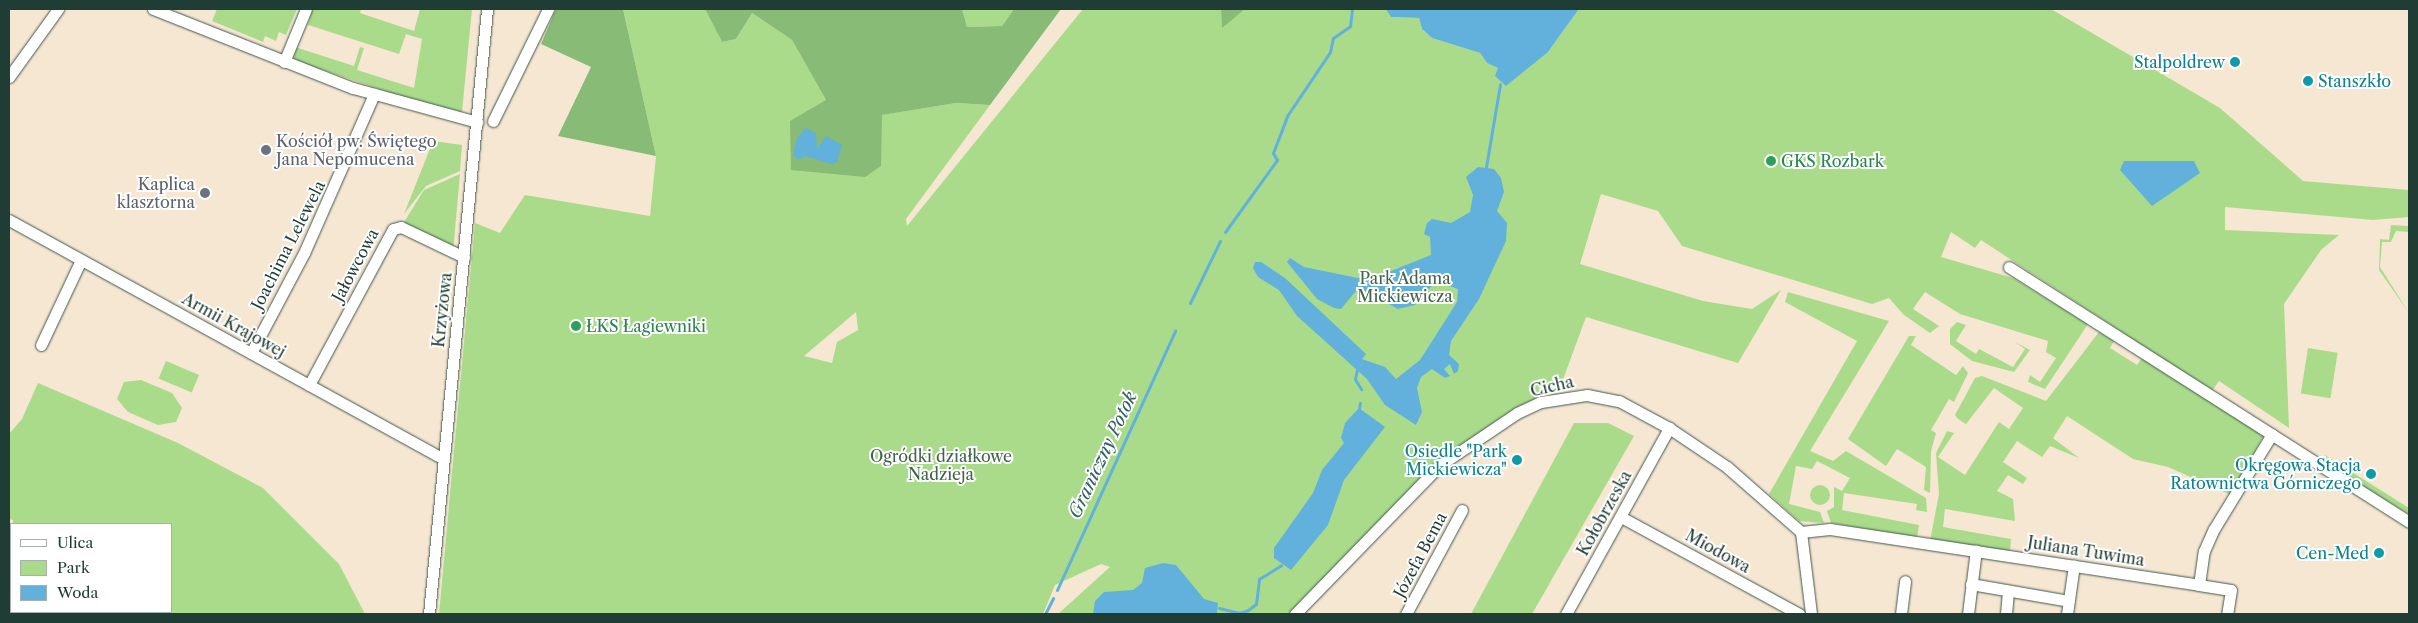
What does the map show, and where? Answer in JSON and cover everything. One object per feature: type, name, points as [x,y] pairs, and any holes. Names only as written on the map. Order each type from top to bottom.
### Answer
[{"type":"street","points":[[9,77],[58,9]]},
{"type":"street","points":[[153,9],[284,62],[374,94],[477,122]]},
{"type":"street","points":[[284,62],[306,9]]},
{"type":"street","name":"Krzyżowa","points":[[429,614],[487,9]]},
{"type":"street","points":[[493,121],[548,9]]},
{"type":"street","name":"Joachima Lelewela","points":[[251,353],[320,219],[374,94]]},
{"type":"street","name":"Armii Krajowej","points":[[9,220],[444,459]]},
{"type":"street","name":"Jałowcowa","points":[[308,385],[393,229],[401,227],[464,257]]},
{"type":"street","points":[[41,345],[81,260]]},
{"type":"street","points":[[2009,267],[2409,522]]},
{"type":"street","name":"Cicha","points":[[1295,614],[1440,465],[1517,413],[1541,402],[1587,395],[1619,401],[1669,428],[1727,467],[1801,532]]},
{"type":"street","name":"Kołobrzeska","points":[[1566,614],[1669,428]]},
{"type":"street","points":[[2199,585],[2204,551],[2214,529],[2272,434]]},
{"type":"street","name":"Józefa Bema","points":[[1406,614],[1462,510]]},
{"type":"street","name":"Miodowa","points":[[1621,517],[1799,614]]},
{"type":"street","name":"Juliana Tuwima","points":[[1801,532],[1830,528],[2231,590],[2227,614]]},
{"type":"street","points":[[1801,532],[1811,614]]},
{"type":"street","points":[[1968,614],[1976,550]]},
{"type":"street","points":[[2067,614],[2074,565]]},
{"type":"street","points":[[1901,614],[1905,581]]},
{"type":"street","points":[[1971,584],[2068,601]]},
{"type":"street","points":[[2006,614],[2008,592]]},
{"type":"green space","points":[[217,9],[297,9],[286,35],[279,32],[276,41],[265,36],[263,42],[212,21]]},
{"type":"green space","points":[[312,9],[361,9],[360,13],[414,31],[420,9],[472,9],[462,112],[417,102],[294,60],[295,47],[354,66],[360,47],[364,48],[357,70],[414,88],[422,39],[406,34],[399,54],[308,25]]},
{"type":"green space","points":[[556,9],[623,9],[656,156],[558,136],[591,67],[541,44]]},
{"type":"green space","points":[[623,9],[705,9],[722,42],[736,39],[752,13],[792,40],[826,100],[881,165],[881,115],[956,103],[990,105],[906,219],[907,226],[1083,9],[1221,9],[1222,27],[1245,9],[1386,9],[1392,17],[1419,18],[1422,29],[1432,38],[1480,53],[1487,63],[1499,68],[1548,52],[1579,9],[2051,9],[2220,108],[2303,181],[2409,190],[2409,217],[2373,220],[2225,207],[2225,230],[2339,235],[2321,250],[2284,304],[2289,428],[2219,381],[2212,391],[1981,240],[1975,248],[1951,232],[1941,257],[2013,278],[2088,324],[2045,389],[2028,382],[2030,375],[2040,382],[2056,358],[2046,352],[2048,341],[1960,314],[1925,292],[1913,309],[1939,326],[1930,333],[1904,315],[1889,298],[1872,304],[1682,246],[1658,211],[1601,194],[1580,264],[1703,301],[1752,309],[1781,290],[1738,363],[1586,317],[1558,393],[1517,413],[1440,465],[1295,614],[1058,614],[1110,567],[1101,564],[1055,585],[1043,614],[439,614],[475,223],[500,233],[525,195],[650,216],[656,156]],"holes":[[[856,312],[858,330],[837,342],[832,363],[804,356]]]},
{"type":"green space","points":[[705,9],[962,9],[967,27],[1002,26],[1014,9],[1061,9],[990,105],[956,103],[882,115],[881,166],[865,177],[791,170],[790,121],[826,100],[792,40],[752,13],[736,39],[722,42]]},
{"type":"green space","points":[[962,9],[1014,9],[1002,26],[967,27]]},
{"type":"green space","points":[[1221,9],[1245,9],[1222,28]]},
{"type":"green space","points":[[433,141],[462,145],[460,171],[426,186],[404,214]]},
{"type":"green space","points":[[460,174],[453,252],[401,227],[424,190]]},
{"type":"green space","points":[[2391,225],[2409,226],[2409,232],[2396,231],[2391,242],[2382,242],[2380,267],[2409,313],[2379,270],[2380,239],[2389,240]]},
{"type":"green space","points":[[1788,292],[1889,321],[1810,451],[1833,461],[1846,451],[1926,498],[1927,512],[1916,510],[1917,504],[1844,493],[1842,510],[1919,525],[1917,538],[1831,523],[1827,511],[1834,507],[1834,487],[1842,491],[1850,478],[1817,461],[1812,469],[1796,466],[1789,504],[1820,512],[1824,523],[1799,521],[1769,494],[1857,341],[1785,302]]},
{"type":"green space","points":[[1957,322],[1966,325],[1956,341],[1976,354],[1979,349],[2013,367],[2025,349],[2015,342],[2030,350],[2014,372],[1972,361],[1950,344],[1950,329]]},
{"type":"green space","points":[[2099,332],[2114,341],[2110,348],[2137,365],[2142,358],[2264,435],[2231,495],[2168,467],[2133,459],[2067,416],[2053,438],[2079,458],[2050,446],[2042,457],[2017,441],[2003,462],[2027,478],[2023,484],[2008,475],[1997,491],[2013,499],[2015,521],[1945,509],[1943,527],[2011,539],[2010,553],[1930,541],[1939,494],[1936,453],[1947,431],[1954,433],[1938,457],[1965,475],[1999,422],[2009,429],[2023,408],[1994,388],[1966,424],[1958,419],[1955,415],[1975,378],[1982,376],[2046,401]]},
{"type":"green space","points":[[1909,336],[1916,336],[1911,345],[1956,375],[1963,366],[1968,373],[1954,402],[1949,399],[1931,430],[1936,433],[1931,451],[1930,493],[1924,490],[1926,467],[1897,449],[1886,466],[1848,439]]},
{"type":"green space","points":[[2308,348],[2338,353],[2330,398],[2301,393]]},
{"type":"green space","points":[[166,361],[199,375],[192,393],[159,378]]},
{"type":"green space","points":[[141,380],[172,393],[182,408],[176,422],[158,425],[128,412],[117,399],[124,382]]},
{"type":"green space","points":[[38,383],[178,443],[263,488],[339,564],[365,614],[9,614],[10,590],[10,613],[172,613],[172,523],[13,523],[13,520],[9,519],[9,434],[22,419]]},
{"type":"green space","points":[[1574,423],[1608,423],[1634,436],[1532,614],[1471,614]]},
{"type":"green space","points":[[2325,455],[2409,508],[2409,514],[2325,463]]},
{"type":"green space","points":[[1820,485],[1827,488],[1830,495],[1827,502],[1820,505],[1813,502],[1810,495],[1813,488]]},
{"type":"water","points":[[1386,9],[1579,9],[1548,52],[1506,86],[1495,76],[1498,68],[1487,63],[1480,53],[1432,38],[1422,29],[1419,18],[1391,17]]},
{"type":"water","points":[[806,128],[816,133],[817,149],[826,136],[842,145],[837,162],[831,164],[805,156],[798,160],[793,155],[797,138]]},
{"type":"water","points":[[2124,161],[2194,161],[2200,173],[2152,206],[2120,170]]},
{"type":"water","points":[[1478,167],[1494,169],[1501,178],[1504,192],[1497,211],[1507,223],[1506,241],[1479,299],[1451,341],[1449,355],[1459,364],[1458,371],[1454,374],[1450,364],[1444,369],[1450,376],[1445,378],[1432,369],[1421,377],[1417,388],[1422,412],[1416,425],[1385,405],[1367,379],[1297,316],[1279,290],[1258,277],[1253,268],[1255,262],[1261,262],[1285,278],[1366,354],[1362,359],[1385,367],[1396,379],[1420,360],[1457,302],[1458,289],[1436,281],[1415,305],[1398,309],[1365,291],[1355,292],[1341,309],[1334,308],[1317,299],[1287,262],[1290,258],[1304,267],[1358,278],[1386,273],[1431,255],[1430,237],[1424,234],[1427,223],[1432,219],[1451,223],[1470,212],[1473,195],[1466,177]]},
{"type":"water","points":[[1359,408],[1385,427],[1344,480],[1328,525],[1291,570],[1274,558],[1274,548],[1313,493],[1322,470],[1344,443],[1341,438],[1345,423]]},
{"type":"water","points":[[1163,563],[1176,565],[1204,599],[1218,603],[1217,614],[1093,614],[1095,601],[1104,592],[1133,590],[1142,583],[1145,568]]},
{"type":"waterway","name":"Graniczny Potok","points":[[1225,232],[1277,160],[1273,153],[1287,116],[1330,52],[1333,38],[1350,26],[1352,9]]},
{"type":"waterway","points":[[1486,167],[1500,84]]},
{"type":"waterway","name":"Graniczny Potok","points":[[1190,303],[1220,241]]},
{"type":"waterway","name":"Graniczny Potok","points":[[1057,590],[1175,331]]},
{"type":"waterway","points":[[1357,370],[1355,379],[1361,389]]},
{"type":"waterway","points":[[1359,408],[1360,403]]},
{"type":"waterway","points":[[1219,608],[1239,613],[1248,610],[1256,604],[1259,579],[1281,565]]},
{"type":"waterway","name":"Graniczny Potok","points":[[1045,614],[1053,598]]},
{"type":"place","name":"Stalpoldrew","points":[[2235,62]]},
{"type":"place","name":"Stanszkło","points":[[2308,81]]},
{"type":"place","name":"Kościół pw. Świętego Jana Nepomucena","points":[[266,150]]},
{"type":"place","name":"GKS Rozbark","points":[[1771,161]]},
{"type":"place","name":"Kaplica klasztorna","points":[[205,193]]},
{"type":"place","name":"ŁKS Łagiewniki","points":[[576,326]]},
{"type":"place","name":"Osiedle \"Park Mickiewicza\"","points":[[1517,460]]},
{"type":"place","name":"Okręgowa Stacja Ratownictwa Górniczego","points":[[2371,474]]},
{"type":"place","name":"Cen-Med","points":[[2379,553]]},
{"type":"park label","name":"Park Adama Mickiewicza","points":[[1405,287]]},
{"type":"park label","name":"Ogródki działkowe Nadzieja","points":[[941,465]]}]
